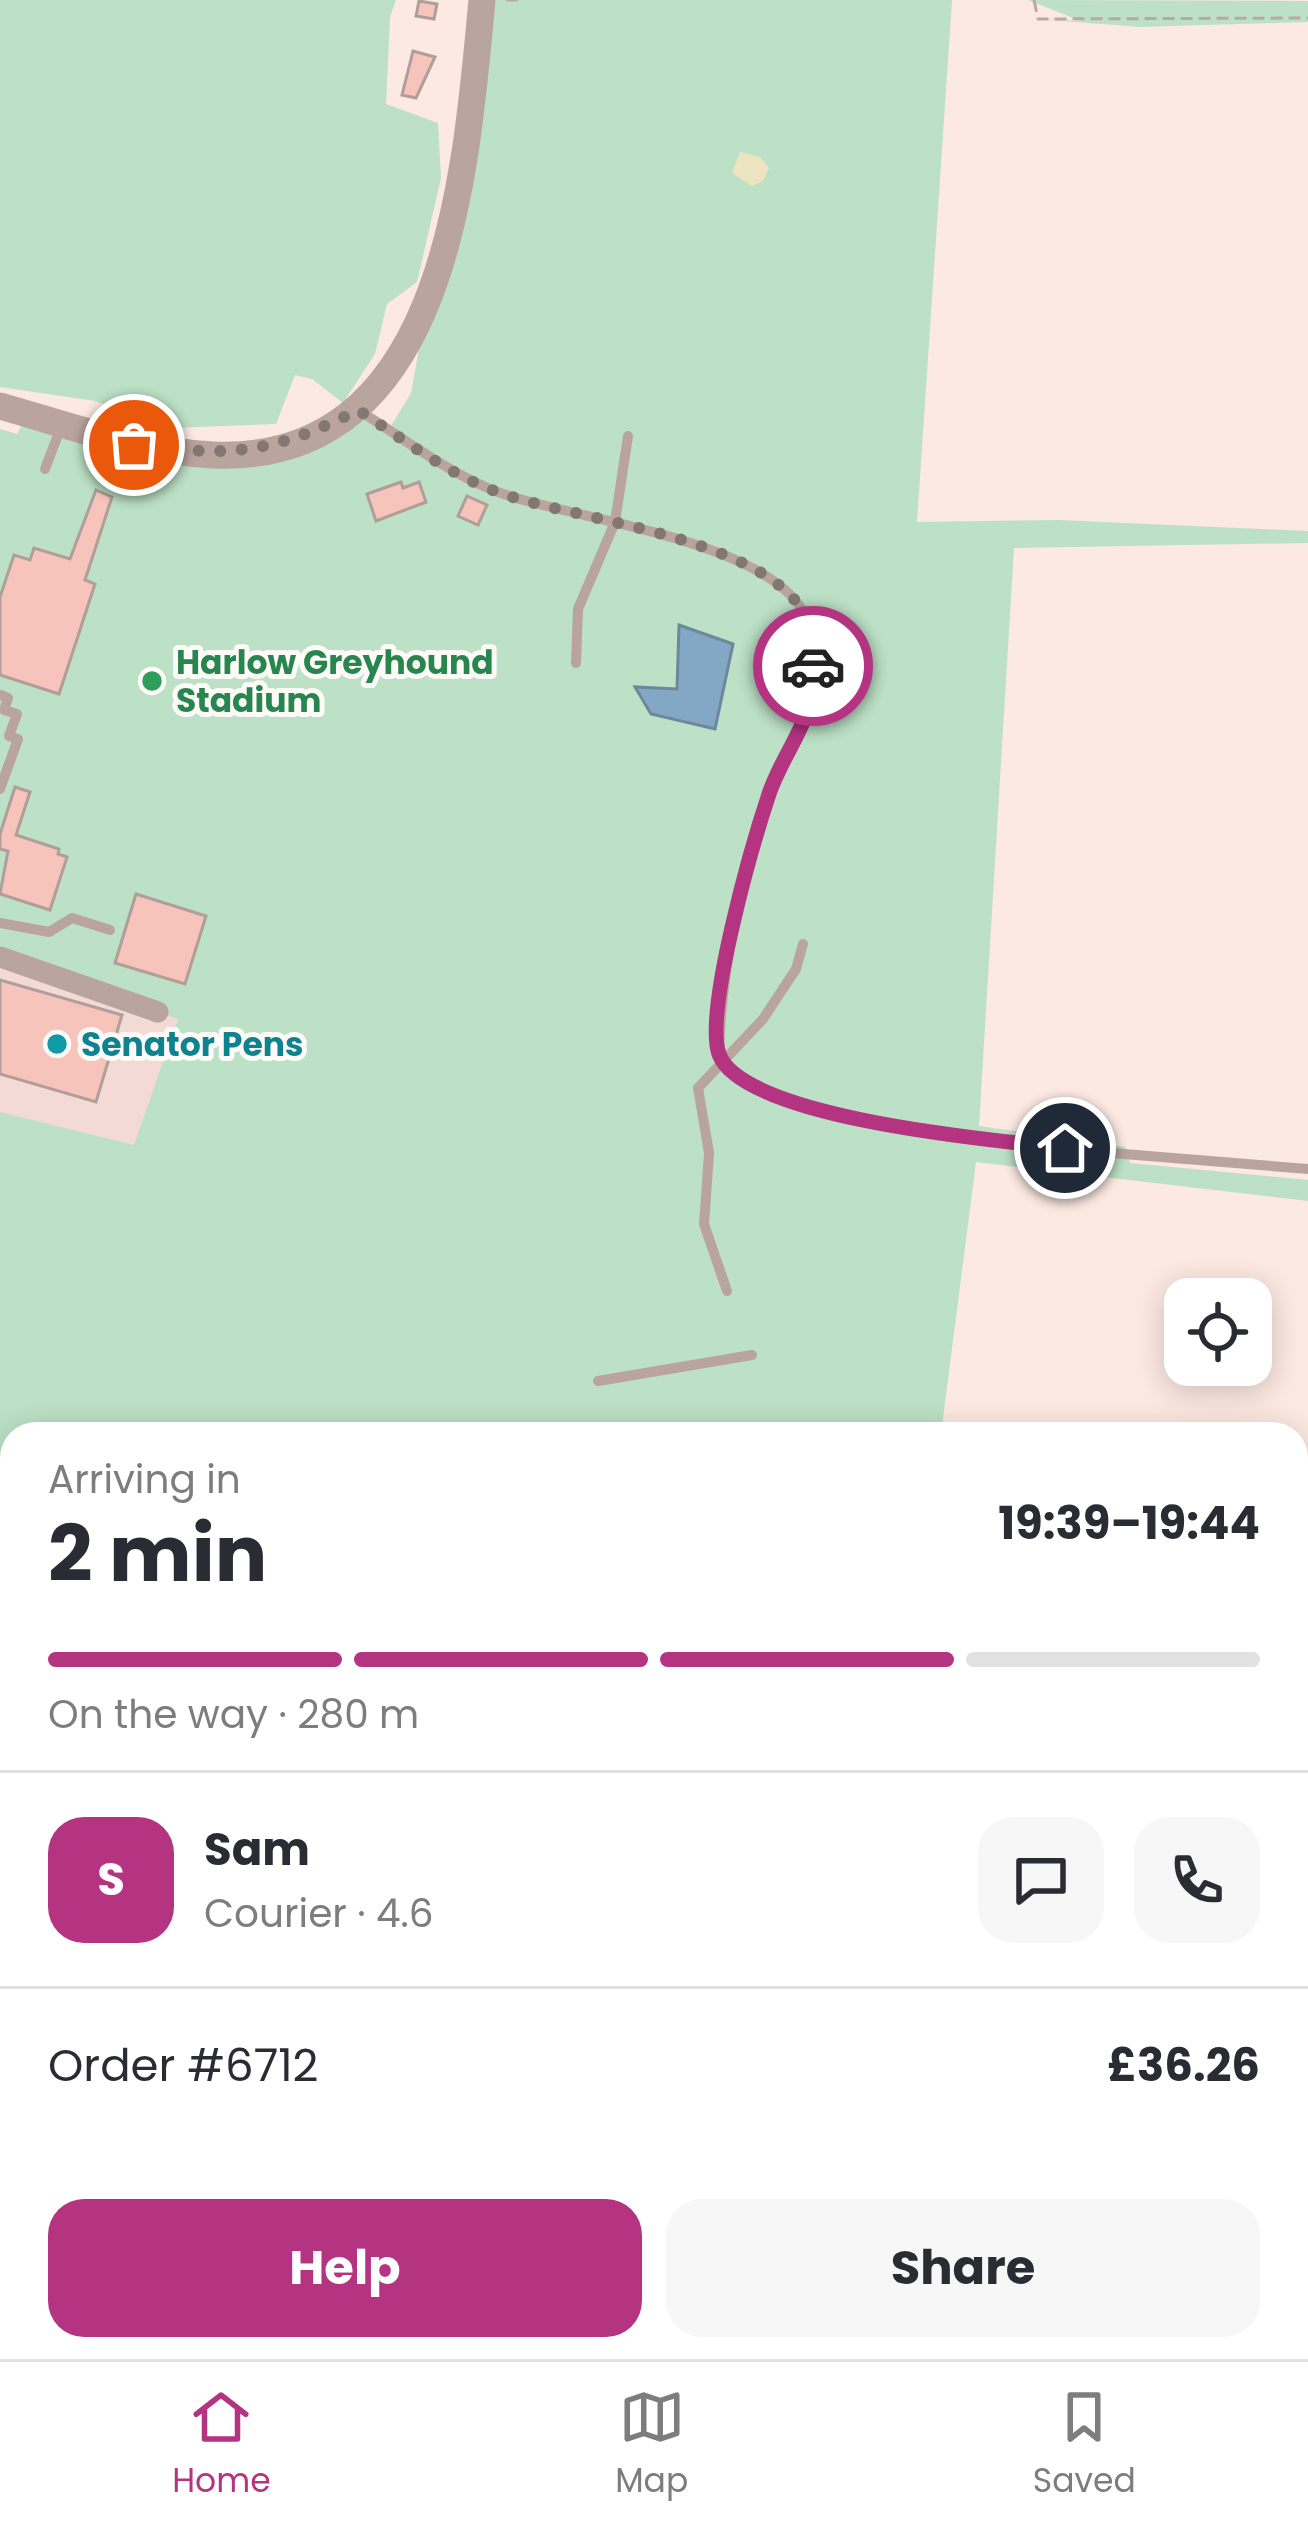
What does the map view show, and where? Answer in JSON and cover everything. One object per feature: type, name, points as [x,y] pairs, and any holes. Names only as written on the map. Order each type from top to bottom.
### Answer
[{"type":"street","points":[[0,406],[134,445],[215,455],[284,445],[358,410],[393,369],[426,313],[468,144],[482,0]]},
{"type":"street","points":[[0,958],[158,1012]]},
{"type":"lane","points":[[358,410],[424,457],[491,490],[683,539],[742,566],[786,590],[809,622],[814,678],[801,733],[776,770],[756,832],[720,1000],[719,1054],[741,1082],[793,1102],[875,1123],[1100,1152],[1308,1169]]},
{"type":"lane","points":[[45,470],[62,424]]},
{"type":"lane","points":[[576,663],[578,609],[615,521],[628,436]]},
{"type":"lane","points":[[0,695],[8,698],[4,710],[17,714],[9,736],[18,739],[0,789]]},
{"type":"lane","points":[[0,923],[50,932],[72,918],[110,931]]},
{"type":"lane","points":[[728,1291],[704,1224],[709,1153],[698,1102],[702,1080],[763,1018],[796,969],[803,944]]},
{"type":"lane","points":[[598,1381],[752,1355]]},
{"type":"path","points":[[506,0],[522,0]]},
{"type":"path","points":[[1034,0],[1038,19],[1308,18]]},
{"type":"shaded area","points":[[0,957],[179,1018],[135,1146],[0,1112]]},
{"type":"green space","points":[[0,0],[396,0],[390,17],[386,104],[438,123],[441,178],[417,282],[387,304],[375,354],[343,403],[312,379],[295,375],[276,424],[171,428],[95,401],[0,387]]},
{"type":"green space","points":[[482,0],[952,0],[917,522],[1059,520],[1308,531],[1308,543],[1014,548],[979,1126],[1125,1147],[1130,1163],[1308,1180],[1308,1201],[976,1162],[943,1422],[0,1422],[0,1112],[134,1145],[178,1019],[0,957],[0,429],[17,434],[28,414],[215,455],[358,410],[389,429],[411,393]]},
{"type":"green space","points":[[1028,0],[1308,1],[1308,22],[1140,27],[1038,19],[1081,21]]},
{"type":"sand","points":[[740,152],[760,157],[769,168],[763,181],[752,186],[732,173]]},
{"type":"water","points":[[679,625],[733,644],[715,729],[651,714],[635,687],[677,689]]},
{"type":"building","points":[[419,1],[437,4],[434,19],[416,16]]},
{"type":"building","points":[[413,51],[435,57],[416,98],[402,95]]},
{"type":"building","points":[[401,482],[403,488],[419,482],[426,502],[376,521],[367,494]]},
{"type":"building","points":[[96,490],[112,497],[85,580],[95,584],[59,694],[0,675],[0,597],[14,555],[30,560],[34,548],[70,559]]},
{"type":"building","points":[[467,496],[487,505],[478,525],[458,516]]},
{"type":"building","points":[[15,787],[30,792],[16,835],[59,849],[58,854],[67,857],[50,910],[0,894],[8,851],[0,849],[0,834]]},
{"type":"building","points":[[136,894],[206,916],[185,984],[115,963]]},
{"type":"building","name":"Senator Pens","points":[[0,980],[122,1015],[96,1102],[0,1074]]},
{"type":"way so far","points":[[134,445],[215,455],[254,451],[304,438],[358,410],[424,457],[491,490],[683,539],[786,590],[809,622],[813,666]]},
{"type":"place","name":"Harlow Greyhound Stadium","points":[[152,681]]},
{"type":"place","name":"Senator Pens","points":[[57,1044]]},
{"type":"route","points":[[813,666],[801,733],[776,770],[756,832],[720,1000],[719,1054],[741,1082],[793,1102],[875,1123],[1065,1148]]}]
